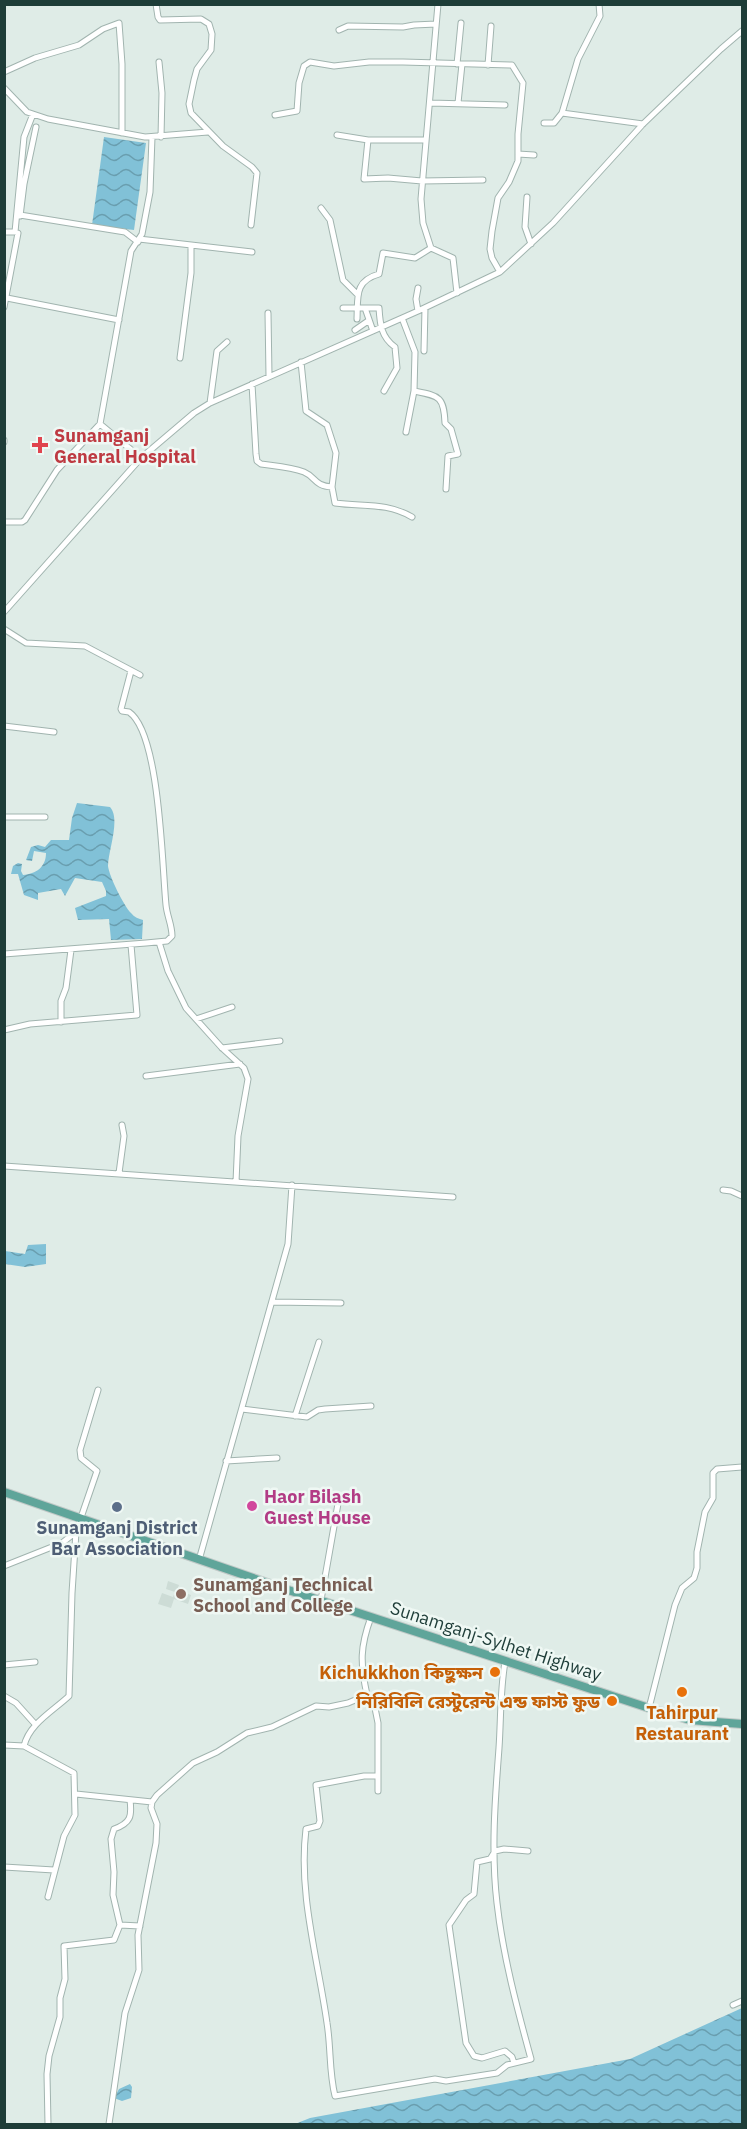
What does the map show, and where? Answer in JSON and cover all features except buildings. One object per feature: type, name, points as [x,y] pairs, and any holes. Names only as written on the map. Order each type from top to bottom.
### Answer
[{"type":"main road","name":"Sunamganj-Sylhet Highway","points":[[4,1492],[199,1560],[649,1708],[690,1720],[742,1724]]},
{"type":"street","points":[[156,4],[160,20],[201,19],[209,24],[212,34],[211,50],[197,69],[189,104],[191,113],[208,132],[252,167],[256,173],[251,225]]},
{"type":"street","points":[[438,4],[421,199],[423,223],[431,248],[453,258],[457,293]]},
{"type":"street","points":[[543,123],[554,123],[562,113],[578,59],[600,16],[598,4]]},
{"type":"street","points":[[4,72],[35,58],[79,45],[103,29],[119,22],[122,64],[122,133]]},
{"type":"street","points":[[458,103],[461,23]]},
{"type":"street","points":[[339,30],[348,26],[404,27],[436,24]]},
{"type":"street","points":[[488,64],[491,26]]},
{"type":"street","points":[[4,612],[141,458],[194,413],[210,403],[425,308],[500,272],[553,223],[643,124],[742,31]]},
{"type":"street","points":[[159,62],[162,93],[161,137]]},
{"type":"street","points":[[275,115],[297,111],[299,83],[304,66],[310,62],[334,66],[369,62],[512,65],[523,83],[518,161],[509,182],[498,198],[490,249],[500,272]]},
{"type":"street","points":[[4,88],[21,106],[33,114],[48,119],[152,137],[208,132]]},
{"type":"street","points":[[430,103],[505,105]]},
{"type":"street","points":[[562,113],[643,124]]},
{"type":"street","points":[[17,232],[24,137],[33,114]]},
{"type":"street","points":[[4,307],[24,184],[36,127]]},
{"type":"street","points":[[337,135],[368,140],[426,140]]},
{"type":"street","points":[[4,522],[25,520],[57,470],[100,424],[131,251],[138,241],[150,192],[152,137]]},
{"type":"street","points":[[368,140],[364,179],[483,180]]},
{"type":"street","points":[[518,154],[534,155]]},
{"type":"street","points":[[527,197],[525,227],[531,243]]},
{"type":"street","points":[[321,208],[330,220],[343,280],[358,295]]},
{"type":"street","points":[[20,214],[125,232],[138,241],[252,252]]},
{"type":"street","points":[[4,232],[17,232]]},
{"type":"street","points":[[180,358],[191,273],[191,247]]},
{"type":"street","points":[[357,319],[360,287],[368,277],[380,274],[383,254],[415,258],[431,248]]},
{"type":"street","points":[[418,288],[416,299],[418,311]]},
{"type":"street","points":[[7,298],[119,320]]},
{"type":"street","points":[[343,308],[379,308],[380,328],[390,344],[395,347],[397,368],[384,391]]},
{"type":"street","points":[[365,308],[371,332]]},
{"type":"street","points":[[424,351],[425,308]]},
{"type":"street","points":[[268,313],[269,376]]},
{"type":"street","points":[[402,318],[416,352],[414,391],[406,432]]},
{"type":"street","points":[[355,330],[368,321]]},
{"type":"street","points":[[210,403],[217,351],[227,342]]},
{"type":"street","points":[[301,362],[306,411],[327,425],[336,453],[332,488],[335,503],[385,506],[398,509],[412,517]]},
{"type":"street","points":[[252,384],[257,460],[261,464],[306,473],[316,483],[332,488]]},
{"type":"street","points":[[414,391],[435,395],[444,407],[445,423],[452,429],[458,454],[448,456],[446,489]]},
{"type":"street","points":[[100,424],[141,458]]},
{"type":"street","points":[[4,629],[26,643],[85,646],[140,675]]},
{"type":"street","points":[[4,954],[159,942],[167,941],[172,936],[166,907],[156,797],[147,743],[133,715],[121,709],[131,671]]},
{"type":"street","points":[[4,726],[54,732]]},
{"type":"street","points":[[4,817],[45,817]]},
{"type":"street","points":[[159,942],[168,971],[186,1008],[222,1048],[244,1068],[248,1079],[238,1136],[236,1182]]},
{"type":"street","points":[[4,1030],[30,1024],[137,1015],[131,945]]},
{"type":"street","points":[[61,1022],[60,1001],[66,988],[71,950]]},
{"type":"street","points":[[196,1019],[232,1007]]},
{"type":"street","points":[[222,1048],[279,1041]]},
{"type":"street","points":[[146,1076],[240,1064]]},
{"type":"street","points":[[119,1173],[124,1136],[122,1125]]},
{"type":"street","points":[[4,1166],[453,1197]]},
{"type":"street","points":[[199,1560],[288,1244],[292,1185]]},
{"type":"street","points":[[723,1190],[742,1196]]},
{"type":"street","points":[[272,1302],[341,1303]]},
{"type":"street","points":[[296,1416],[319,1342]]},
{"type":"street","points":[[24,1746],[35,1724],[69,1696],[76,1532],[97,1471],[81,1458],[80,1450],[98,1390]]},
{"type":"street","points":[[242,1408],[307,1417],[318,1410],[371,1406]]},
{"type":"street","points":[[226,1461],[277,1458]]},
{"type":"street","points":[[649,1708],[675,1605],[682,1588],[694,1578],[697,1568],[697,1552],[705,1512],[713,1498],[713,1473],[717,1469],[742,1467]]},
{"type":"street","points":[[321,1600],[339,1498]]},
{"type":"street","points":[[4,1566],[62,1542],[76,1532]]},
{"type":"street","points":[[371,1617],[361,1652],[361,1668],[366,1695],[375,1708],[378,1723],[378,1791]]},
{"type":"street","points":[[4,1665],[35,1662]]},
{"type":"street","points":[[378,1776],[364,1776],[316,1785],[320,1821],[318,1826],[306,1829],[304,1864],[306,1891],[327,2024],[335,2096],[435,2079],[446,2081],[497,2073],[507,2065],[531,2060],[512,1986],[499,1913],[494,1788],[499,1748],[500,1697],[505,1662]]},
{"type":"street","points":[[109,2124],[125,2013],[139,1970],[140,1926],[156,1843],[157,1824],[151,1808],[152,1802],[193,1763],[217,1752],[247,1733],[272,1727],[316,1706],[329,1707],[348,1703],[366,1695]]},
{"type":"street","points":[[4,1696],[16,1703],[35,1724]]},
{"type":"street","points":[[4,1745],[24,1746],[72,1772],[76,1794],[75,1815],[64,1836],[48,1897]]},
{"type":"street","points":[[76,1794],[152,1802]]},
{"type":"street","points":[[48,2124],[47,2074],[49,2056],[60,2017],[60,1998],[65,1979],[64,1946],[114,1940],[120,1926],[113,1896],[114,1872],[111,1839],[114,1829],[127,1824],[132,1815],[130,1800]]},
{"type":"street","points":[[495,1851],[512,1849],[528,1851]]},
{"type":"street","points":[[495,1851],[490,1859],[477,1862],[474,1894],[466,1900],[449,1925],[466,2043],[474,2056],[482,2058],[505,2051],[512,2057],[514,2063]]},
{"type":"street","points":[[4,1867],[54,1870]]},
{"type":"street","points":[[120,1926],[140,1926]]},
{"type":"street","points":[[733,2005],[742,2001]]},
{"type":"shaded area","name":"Sunamganj Technical School and College","points":[[168,1581],[179,1585],[177,1590],[191,1595],[188,1604],[174,1599],[171,1608],[158,1604],[162,1593],[173,1597],[175,1592],[166,1589]]},
{"type":"water","points":[[104,137],[146,143],[134,230],[92,225]]},
{"type":"water","points":[[77,803],[110,807],[113,812],[114,827],[109,871],[128,909],[135,917],[143,920],[142,939],[111,940],[109,919],[78,920],[75,908],[106,896],[102,882],[75,878],[65,896],[61,889],[38,893],[38,900],[24,895],[18,874],[11,874],[13,866],[18,863],[22,864],[23,875],[32,873],[42,866],[46,853],[34,851],[32,861],[26,860],[31,847],[38,845],[45,847],[51,840],[69,840]]},
{"type":"water","points":[[46,1244],[46,1264],[25,1267],[5,1264],[5,1251],[25,1254],[28,1245]]},
{"type":"water","points":[[742,2008],[742,2124],[295,2124],[310,2118],[630,2059]]},
{"type":"water","points":[[130,2084],[131,2098],[122,2101],[114,2098],[119,2089]]},
{"type":"place","name":"Sunamganj General Hospital","points":[[40,445]]},
{"type":"place","name":"Haor Bilash Guest House","points":[[252,1506]]},
{"type":"place","name":"Sunamganj District Bar Association","points":[[117,1507]]},
{"type":"place","name":"Sunamganj Technical School and College","points":[[181,1594]]},
{"type":"place","name":"Kichukkhon কিছুক্ষন","points":[[495,1672]]},
{"type":"place","name":"Tahirpur Restaurant","points":[[682,1692]]},
{"type":"place","name":"নিরিবিলি রেস্টুরেন্ট এন্ড ফাস্ট ফুড","points":[[612,1701]]}]
